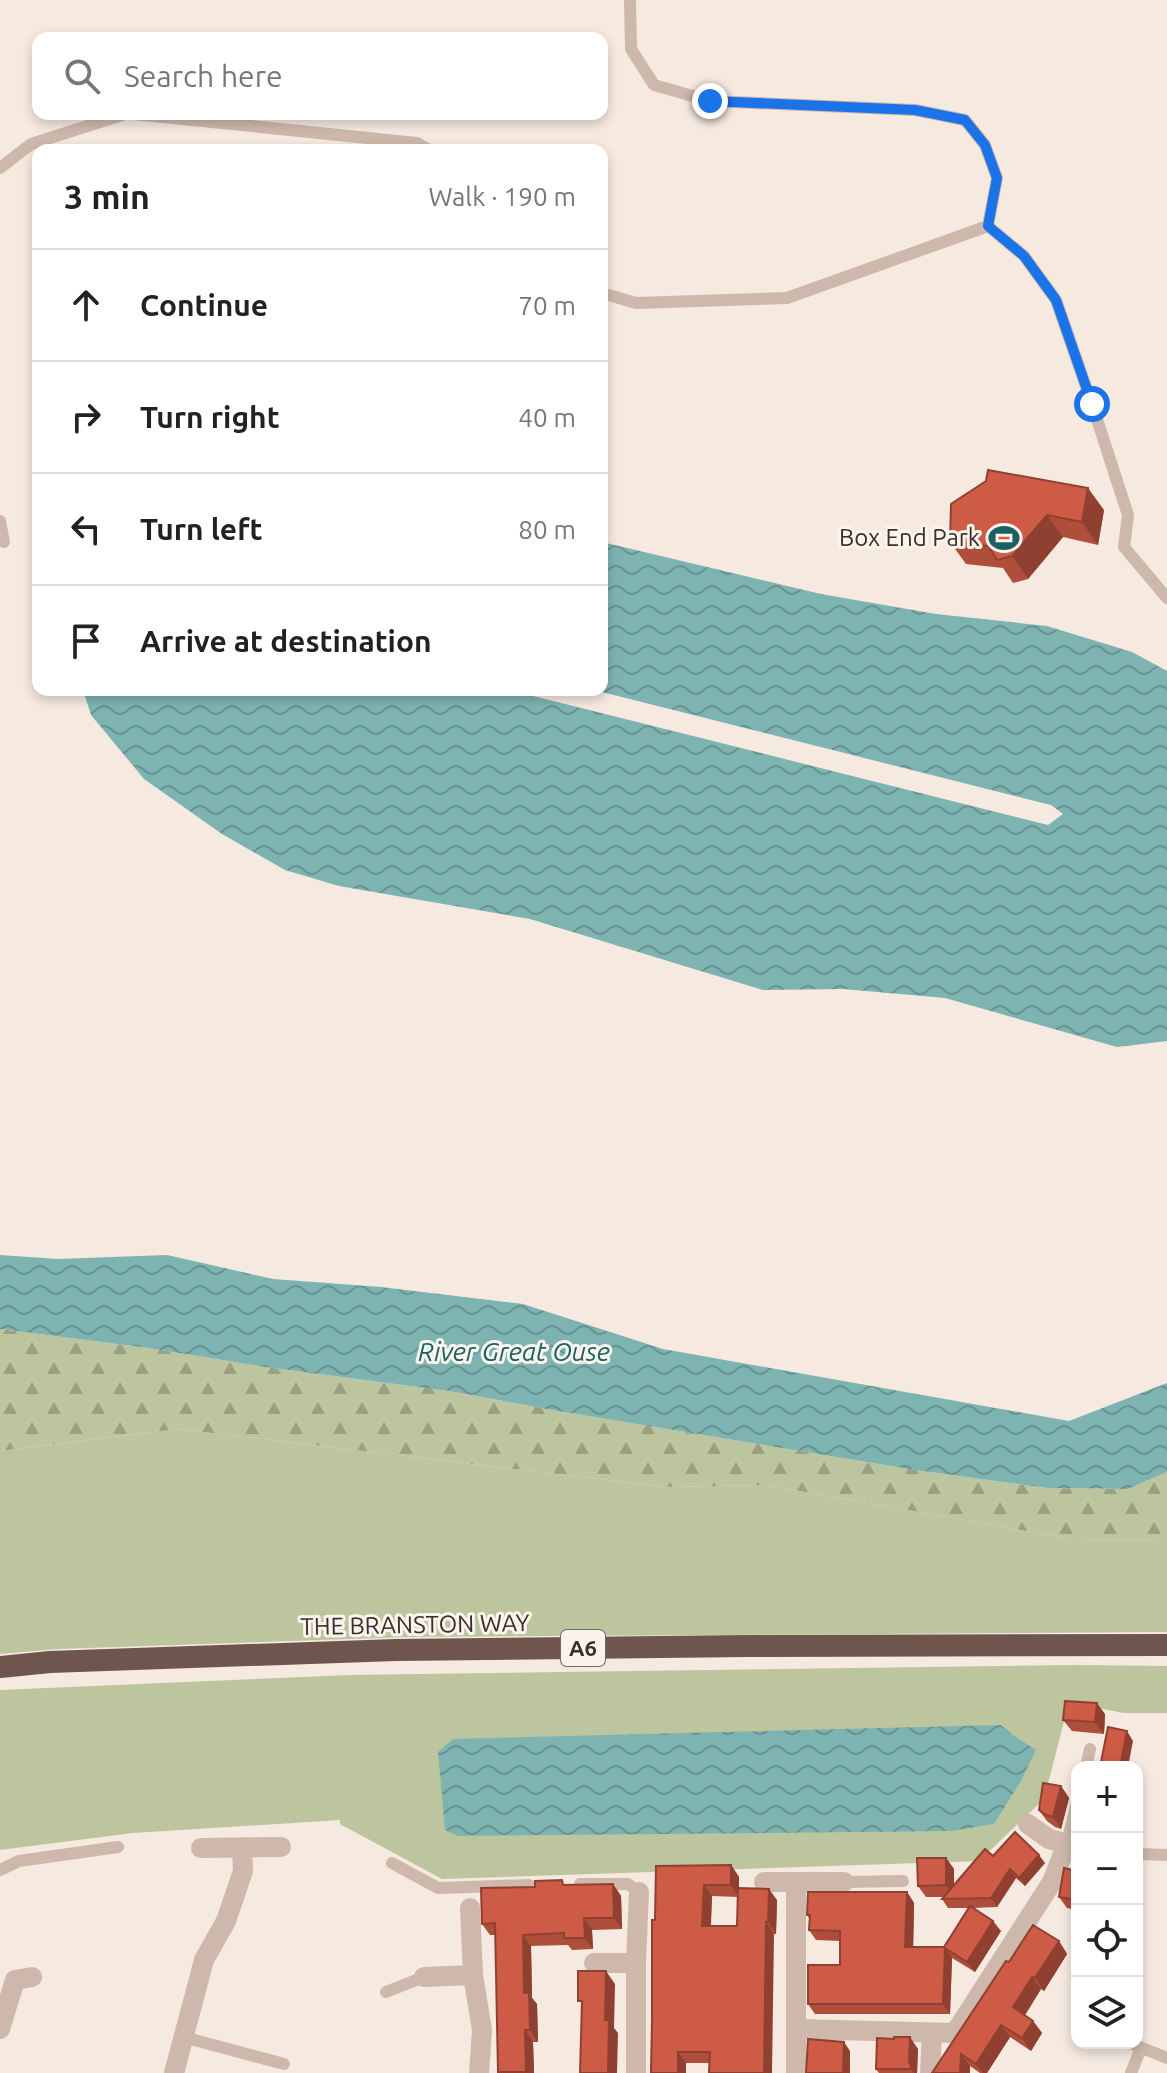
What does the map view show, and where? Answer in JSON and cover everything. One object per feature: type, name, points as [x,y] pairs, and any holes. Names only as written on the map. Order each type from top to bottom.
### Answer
[{"type":"highway","name":"THE BRANSTON WAY","points":[[0,1667],[50,1662],[396,1650],[1167,1645]]},
{"type":"street","points":[[1028,1824],[1049,1839],[1071,1845]]},
{"type":"street","points":[[174,2073],[204,1960],[226,1921],[243,1871],[242,1847]]},
{"type":"street","points":[[201,1848],[281,1847]]},
{"type":"street","points":[[797,2029],[955,2033],[1052,1882],[1071,1847]]},
{"type":"street","points":[[764,1882],[844,1882]]},
{"type":"street","points":[[796,1882],[796,2073]]},
{"type":"street","points":[[636,2073],[639,1892]]},
{"type":"street","points":[[470,1908],[473,1975],[482,2030],[479,2073]]},
{"type":"street","points":[[594,1963],[636,1963]]},
{"type":"street","points":[[424,1977],[473,1975]]},
{"type":"street","points":[[0,2029],[4,2002],[15,1980],[32,1977]]},
{"type":"street","points":[[930,2073],[932,2033]]},
{"type":"lane","points":[[630,0],[631,49],[654,85],[710,101],[915,110],[965,120],[985,145],[997,178],[988,226]]},
{"type":"lane","points":[[0,168],[31,144],[106,120]]},
{"type":"lane","points":[[192,120],[419,144]]},
{"type":"lane","points":[[608,295],[636,303],[787,298],[988,226]]},
{"type":"lane","points":[[988,226],[1024,256],[1056,300],[1128,515],[1124,547],[1167,598]]},
{"type":"lane","points":[[0,521],[4,542]]},
{"type":"lane","points":[[1087,1761],[1090,1749]]},
{"type":"lane","points":[[0,1870],[19,1861],[118,1847]]},
{"type":"lane","points":[[1143,1854],[1167,1855]]},
{"type":"lane","points":[[392,1863],[438,1888],[529,1885]]},
{"type":"lane","points":[[844,1882],[903,1881]]},
{"type":"lane","points":[[580,1884],[628,1884],[639,1892]]},
{"type":"lane","points":[[469,1887],[470,1908]]},
{"type":"lane","points":[[386,1992],[424,1977]]},
{"type":"lane","points":[[183,2037],[284,2064]]},
{"type":"lane","points":[[1131,2073],[1135,2049]]},
{"type":"lane","points":[[1143,2049],[1167,2058]]},
{"type":"green space","points":[[0,1329],[449,1391],[915,1470],[1047,1488],[1128,1489],[1167,1472],[1167,1540],[1072,1539],[765,1485],[666,1487],[178,1429],[0,1451]]},
{"type":"green space","points":[[178,1429],[666,1487],[765,1485],[1072,1539],[1167,1540],[1167,1632],[409,1637],[59,1649],[0,1654],[0,1451]]},
{"type":"green space","points":[[1167,1666],[1167,1713],[1123,1713],[1069,1702],[1044,1799],[979,1861],[442,1879],[340,1824],[340,1820],[133,1833],[0,1850],[0,1690],[350,1675]]},
{"type":"water","name":"Box End Park","points":[[608,543],[821,594],[936,614],[1047,626],[1132,652],[1167,671],[1167,1041],[1117,1047],[945,998],[843,989],[763,990],[530,919],[339,886],[285,870],[222,834],[144,779],[91,715],[85,696],[533,696],[1048,825],[1063,814],[1051,805],[608,694]]},
{"type":"water","name":"River Great Ouse","points":[[0,1255],[58,1259],[167,1255],[273,1279],[381,1287],[523,1304],[663,1349],[1069,1421],[1167,1383],[1167,1472],[1128,1489],[1047,1488],[915,1470],[449,1391],[0,1329]]},
{"type":"water","points":[[1001,1725],[1036,1750],[994,1824],[951,1831],[458,1836],[445,1830],[438,1752],[453,1739]]},
{"type":"building","points":[[988,470],[1088,488],[1082,522],[1047,515],[1012,556],[997,560],[988,546],[950,542],[951,504],[986,481]]},
{"type":"building","points":[[1065,1701],[1097,1703],[1095,1722],[1063,1720]]},
{"type":"building","points":[[1108,1727],[1127,1731],[1121,1761],[1101,1761]]},
{"type":"building","points":[[1043,1783],[1061,1786],[1053,1817],[1039,1810]]},
{"type":"building","points":[[1015,1832],[1039,1855],[1019,1878],[1010,1869],[991,1898],[942,1899],[985,1849],[993,1856]]},
{"type":"building","points":[[917,1858],[946,1858],[946,1885],[918,1886]]},
{"type":"building","points":[[731,1865],[731,1885],[704,1885],[702,1926],[737,1926],[738,1888],[769,1889],[764,2073],[709,2073],[710,2052],[678,2052],[678,2073],[651,2073],[652,1920],[655,1920],[656,1866]]},
{"type":"building","points":[[1064,1868],[1071,1870],[1071,1899],[1059,1897]]},
{"type":"building","points":[[562,1880],[563,1885],[613,1884],[614,1918],[584,1918],[585,1938],[564,1938],[564,1933],[523,1935],[524,1993],[529,1993],[530,2030],[525,2030],[526,2072],[498,2072],[495,1923],[482,1924],[481,1888],[535,1887],[535,1881]]},
{"type":"building","points":[[808,1892],[907,1892],[905,1947],[944,1947],[970,1906],[993,1921],[967,1962],[945,1948],[943,2004],[808,2004],[808,1965],[840,1965],[840,1931],[809,1930]]},
{"type":"building","points":[[1033,1925],[1059,1941],[1013,2007],[1033,2021],[1022,2038],[1001,2025],[976,2064],[961,2054],[960,2073],[932,2073],[1006,1961],[1009,1962]]},
{"type":"building","points":[[578,1971],[606,1971],[608,2073],[580,2073],[582,2001],[578,2001]]},
{"type":"building","points":[[910,2037],[909,2061],[912,2069],[876,2069],[877,2038]]},
{"type":"building","points":[[808,2039],[844,2042],[843,2073],[806,2073]]},
{"type":"place","name":"Box End Park","points":[[1004,538]]},
{"type":"route","points":[[710,101],[915,110],[965,120],[985,145],[997,178],[988,226],[1024,256],[1056,300],[1092,404]]}]
